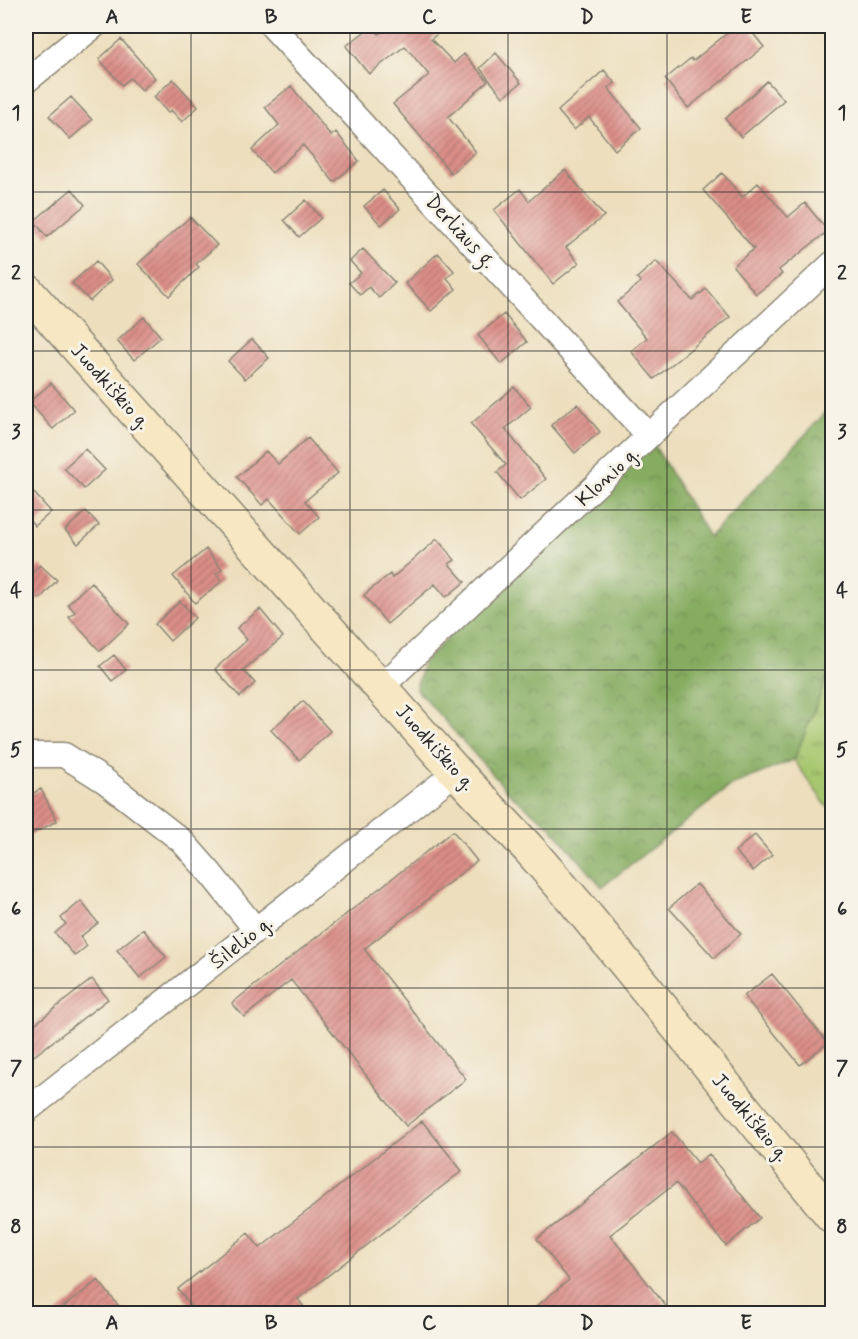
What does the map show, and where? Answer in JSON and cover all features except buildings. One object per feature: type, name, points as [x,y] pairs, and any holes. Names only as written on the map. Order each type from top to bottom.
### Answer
[{"type":"street","points":[[26,81],[94,26]]},
{"type":"street","name":"Derliaus g.","points":[[272,26],[649,436]]},
{"type":"street","name":"Klonio g.","points":[[381,687],[832,264]]},
{"type":"street","name":"Juodkiškio g.","points":[[26,290],[456,772],[576,903],[832,1216]]},
{"type":"street","points":[[26,755],[64,755],[105,781],[182,841],[256,930]]},
{"type":"street","name":"Šilelio g.","points":[[26,1112],[456,772]]},
{"type":"green space","points":[[832,406],[832,665],[794,760],[732,785],[602,887],[550,826],[512,796],[416,689],[423,663],[649,436],[709,537]]},
{"type":"green space","points":[[832,665],[832,803],[827,807],[794,760]]}]
